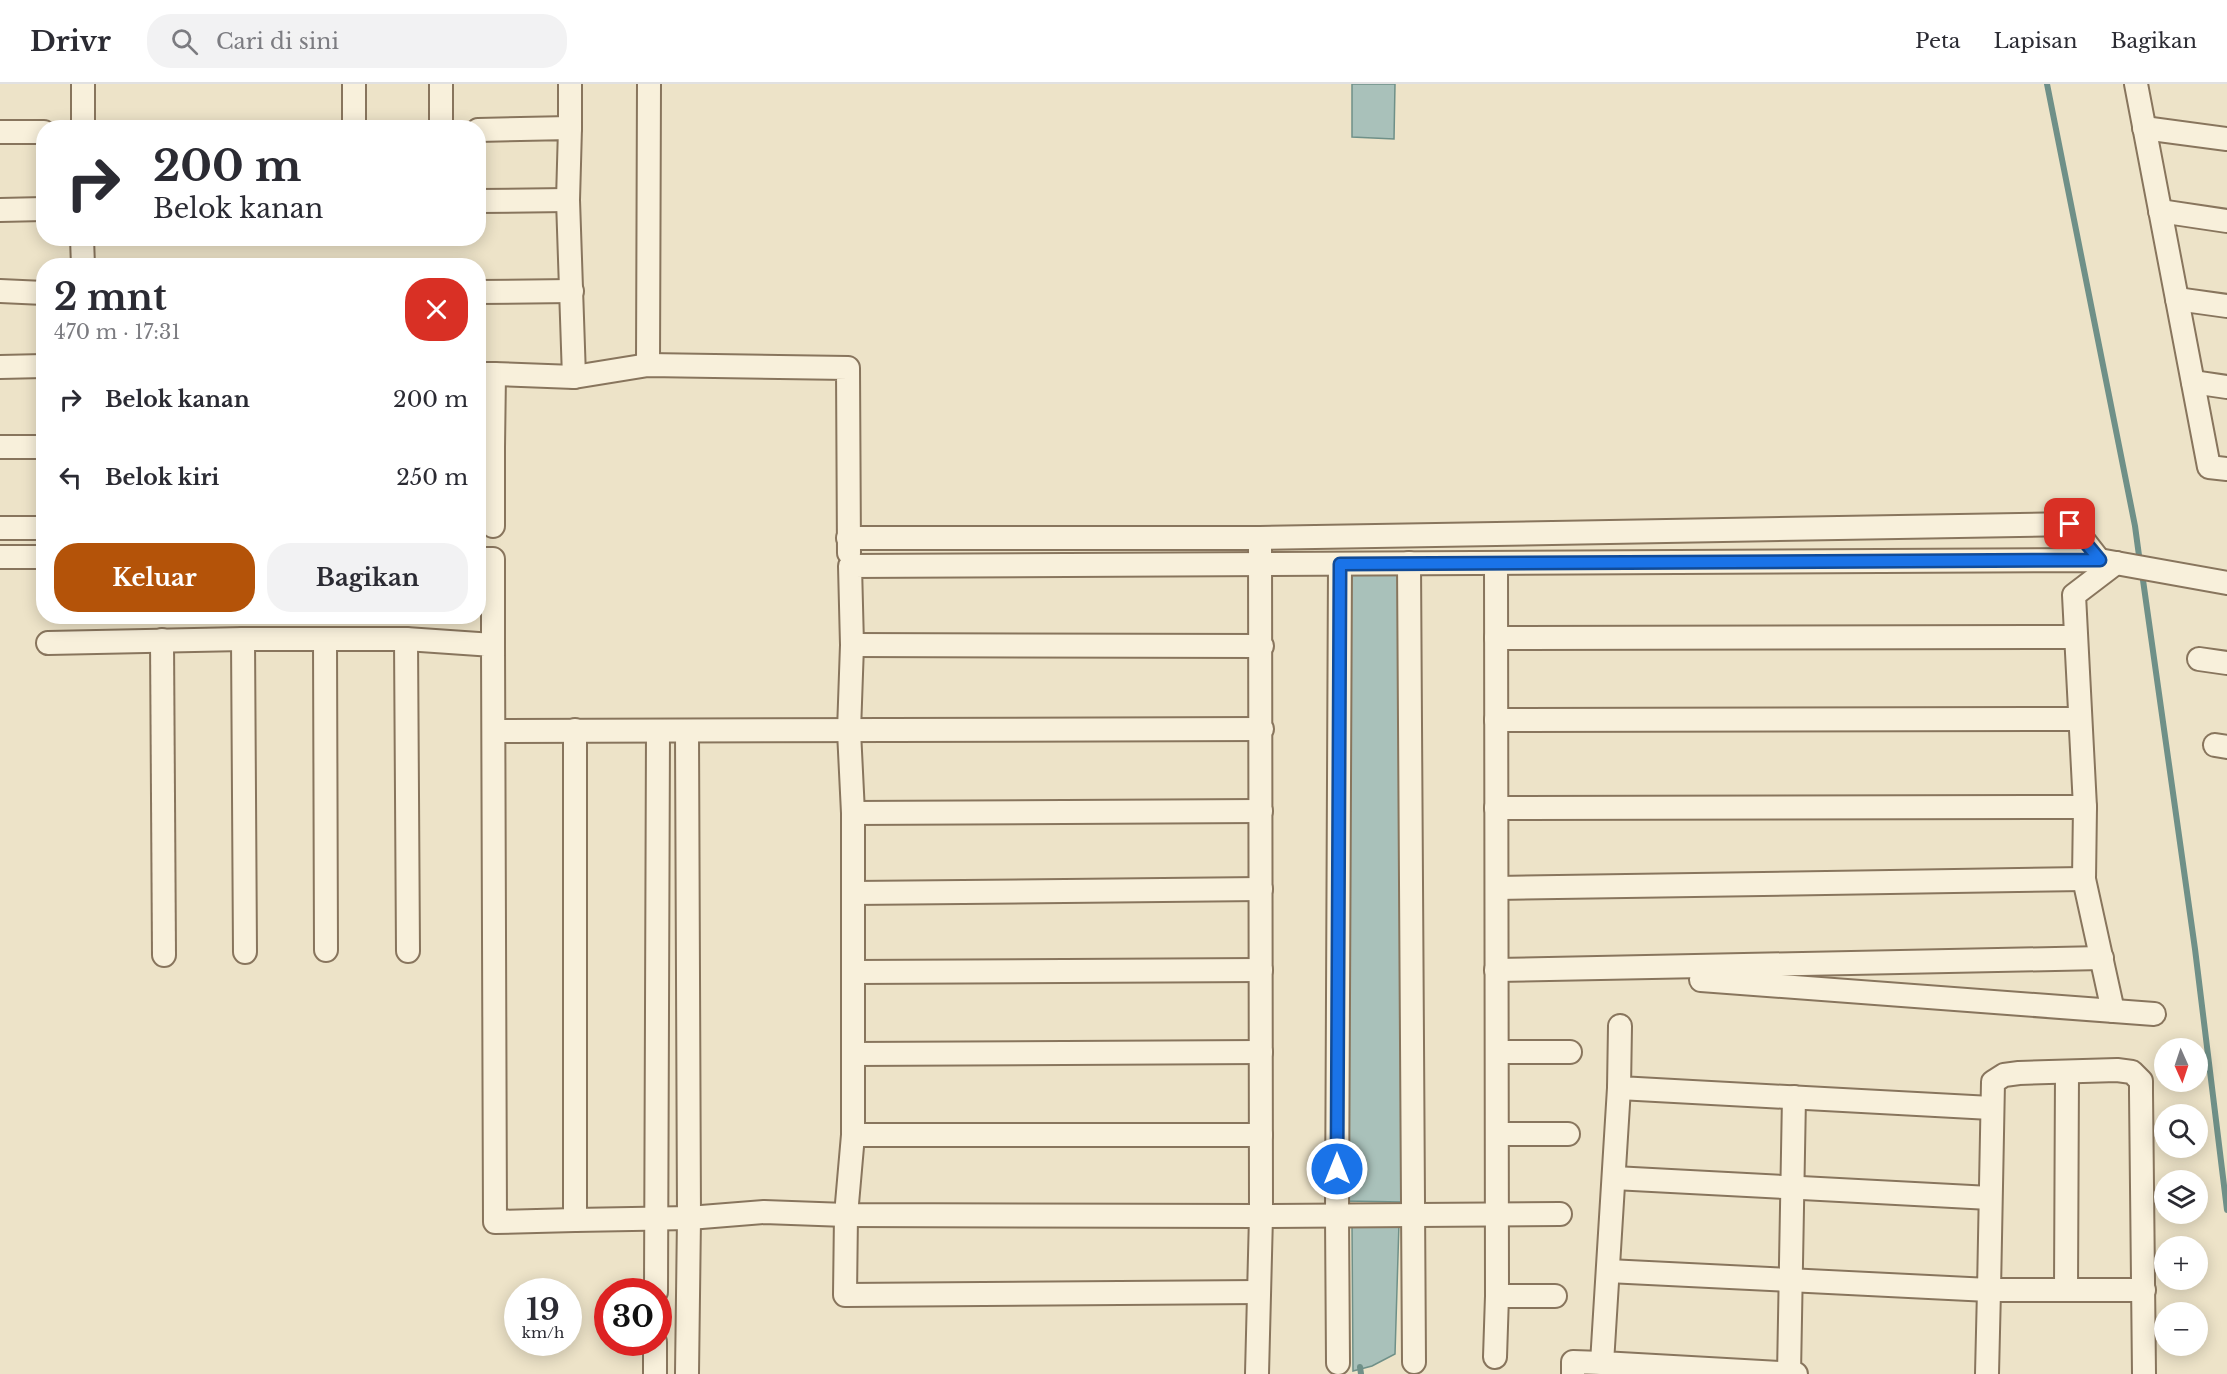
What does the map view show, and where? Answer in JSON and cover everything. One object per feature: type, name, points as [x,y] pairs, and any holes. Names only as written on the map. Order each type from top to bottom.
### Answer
[{"type":"street","points":[[83,84],[83,120]]},
{"type":"street","points":[[354,84],[354,120]]},
{"type":"street","points":[[441,84],[441,120]]},
{"type":"street","points":[[570,84],[568,200],[574,377]]},
{"type":"street","points":[[648,365],[649,84]]},
{"type":"street","points":[[2136,84],[2209,467],[2227,469]]},
{"type":"street","points":[[486,130],[570,128]]},
{"type":"street","points":[[2144,128],[2227,140]]},
{"type":"street","points":[[0,132],[36,132]]},
{"type":"street","points":[[486,201],[568,200]]},
{"type":"street","points":[[0,210],[36,209]]},
{"type":"street","points":[[2160,211],[2227,221]]},
{"type":"street","points":[[0,291],[36,293]]},
{"type":"street","points":[[486,292],[572,291]]},
{"type":"street","points":[[2177,298],[2227,306]]},
{"type":"street","points":[[1259,1292],[845,1295],[846,1215],[853,1134],[854,972],[853,813],[849,731],[852,645],[848,538],[848,368],[648,365],[574,377],[486,374],[486,559],[493,645],[495,731],[495,1222],[689,1218],[764,1212],[846,1215],[1560,1214]]},
{"type":"street","points":[[0,367],[36,366]]},
{"type":"street","points":[[2193,382],[2227,387]]},
{"type":"street","points":[[0,447],[36,447]]},
{"type":"street","points":[[848,538],[1260,538],[2070,524],[2114,563]]},
{"type":"street","points":[[0,528],[36,528]]},
{"type":"street","points":[[1257,1374],[1261,1216],[1262,646],[1260,538]]},
{"type":"street","points":[[0,557],[36,557]]},
{"type":"street","points":[[1409,563],[1414,1362]]},
{"type":"street","points":[[1495,1357],[1497,1296],[1496,563]]},
{"type":"street","points":[[850,566],[2114,563],[2227,583]]},
{"type":"street","points":[[2113,1011],[2084,879],[2085,807],[2074,596],[2114,563]]},
{"type":"street","points":[[1338,1363],[1340,564]]},
{"type":"street","points":[[1496,638],[2076,638]]},
{"type":"street","points":[[48,643],[243,639],[406,639],[493,645]]},
{"type":"street","points":[[243,639],[244,952]]},
{"type":"street","points":[[325,639],[326,950]]},
{"type":"street","points":[[406,639],[408,951]]},
{"type":"street","points":[[162,640],[164,955]]},
{"type":"street","points":[[852,645],[1262,646]]},
{"type":"street","points":[[2199,659],[2227,663]]},
{"type":"street","points":[[1496,720],[2080,720]]},
{"type":"street","points":[[495,731],[1262,729]]},
{"type":"street","points":[[575,730],[575,1220]]},
{"type":"street","points":[[656,1278],[658,731]]},
{"type":"street","points":[[687,732],[689,1218],[687,1374]]},
{"type":"street","points":[[1496,808],[2085,807]]},
{"type":"street","points":[[853,813],[1261,811]]},
{"type":"street","points":[[1497,888],[2084,879]]},
{"type":"street","points":[[853,893],[1261,889]]},
{"type":"street","points":[[1497,970],[2102,958]]},
{"type":"street","points":[[854,972],[1261,970]]},
{"type":"street","points":[[1569,970],[2154,1014]]},
{"type":"street","points":[[1602,1363],[1619,1088],[1620,1026]]},
{"type":"street","points":[[853,1054],[1261,1052]]},
{"type":"street","points":[[1497,1052],[1570,1052]]},
{"type":"street","points":[[1987,1374],[1993,1082],[2004,1075],[2117,1070],[2132,1072],[2140,1081],[2144,1374]]},
{"type":"street","points":[[2066,1290],[2067,1072]]},
{"type":"street","points":[[1619,1088],[1991,1108]]},
{"type":"street","points":[[1789,1374],[1794,1097]]},
{"type":"street","points":[[853,1134],[1261,1135]]},
{"type":"street","points":[[1497,1134],[1568,1134]]},
{"type":"street","points":[[1614,1178],[1990,1198]]},
{"type":"street","points":[[1608,1271],[1989,1290],[2144,1290]]},
{"type":"street","points":[[1497,1296],[1555,1296]]},
{"type":"street","points":[[655,1356],[655,1374]]},
{"type":"street","points":[[1573,1374],[1573,1362],[1796,1374]]},
{"type":"water","points":[[1352,84],[1395,84],[1394,139],[1352,137]]},
{"type":"water","points":[[1347,570],[1398,570],[1403,1202],[1345,1201]]},
{"type":"water","points":[[1399,1223],[1395,1354],[1372,1366],[1353,1371],[1352,1225]]},
{"type":"waterway","points":[[2047,84],[2135,526],[2140,563]]},
{"type":"waterway","points":[[2142,573],[2195,949],[2227,1210]]},
{"type":"waterway","points":[[1360,1367],[1361,1374]]},
{"type":"route","points":[[1337,1169],[1340,564],[2100,560],[2070,524]]}]
